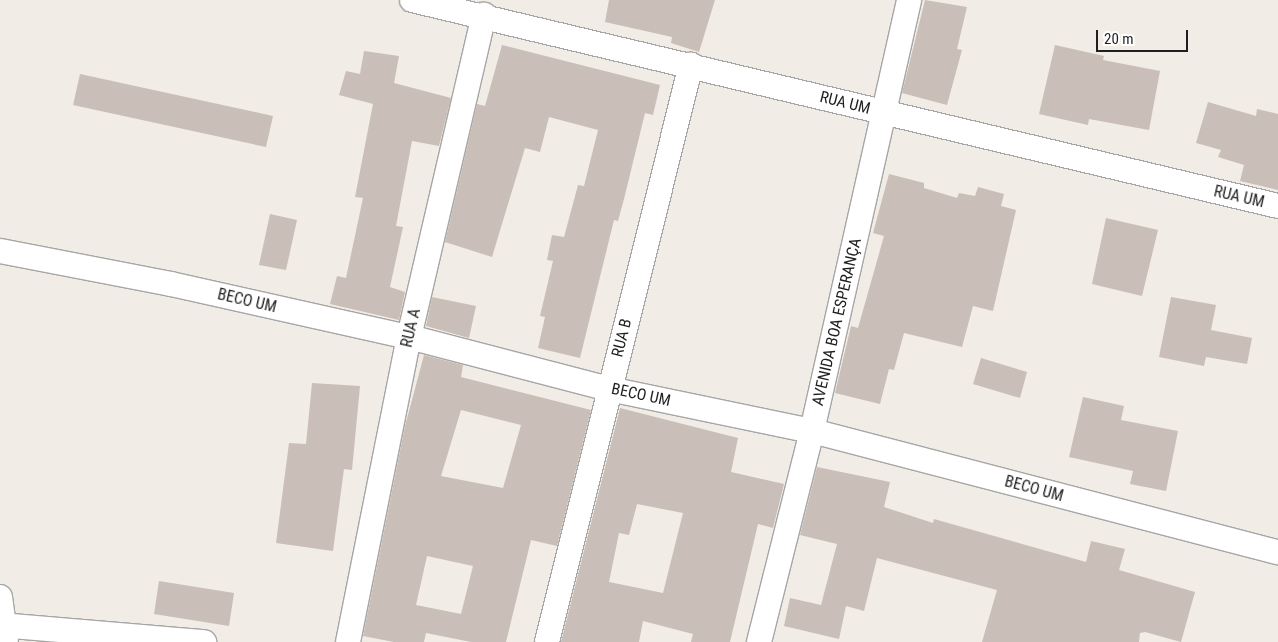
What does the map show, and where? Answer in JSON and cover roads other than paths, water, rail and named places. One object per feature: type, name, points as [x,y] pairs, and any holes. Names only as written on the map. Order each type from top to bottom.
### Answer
[{"type":"street","name":"RUA UM","points":[[412,0],[484,15],[884,113],[1278,206]]},
{"type":"street","name":"AVENIDA BOA ESPERANÇA","points":[[759,642],[812,431],[909,0]]},
{"type":"street","name":"RUA A","points":[[348,642],[409,337],[484,15]]},
{"type":"street","name":"RUA B","points":[[548,642],[609,389],[691,65]]},
{"type":"street","name":"BECO UM","points":[[0,251],[171,284],[409,337],[609,389],[812,431],[1278,552]]},
{"type":"street","points":[[0,597],[4,631],[204,642]]}]
